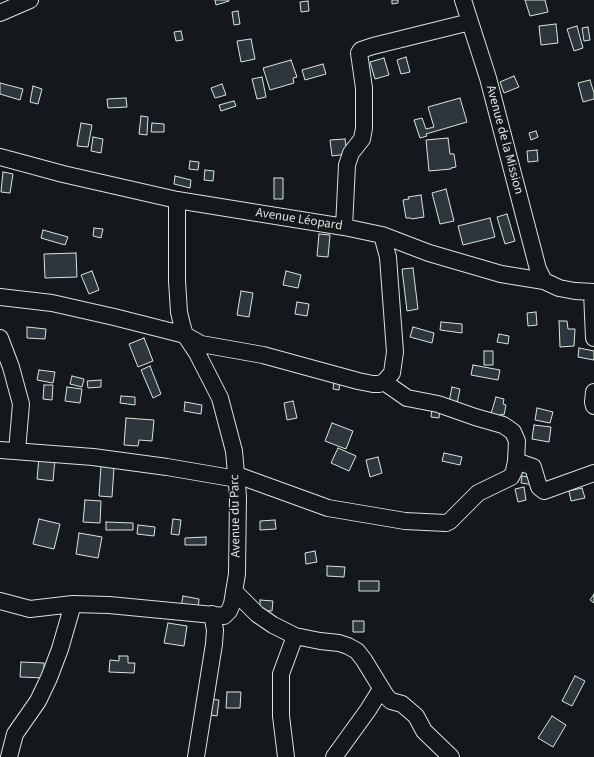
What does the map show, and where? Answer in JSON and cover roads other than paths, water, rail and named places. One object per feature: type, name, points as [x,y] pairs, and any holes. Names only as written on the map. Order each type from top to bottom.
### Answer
[{"type":"street","points":[[0,13],[30,0]]},
{"type":"street","name":"Avenue de la Mission","points":[[463,0],[490,86],[538,269],[544,281]]},
{"type":"street","points":[[344,227],[347,165],[352,153],[362,139],[364,128],[364,88],[359,53],[361,50],[373,46],[470,22]]},
{"type":"street","name":"Avenue Léopard","points":[[0,157],[63,174],[177,200],[344,227],[382,235],[429,253],[501,274],[544,281],[559,288],[593,292]]},
{"type":"street","name":"Avenue du Parc","points":[[0,601],[30,608],[73,604],[109,604],[224,616],[232,604],[237,574],[238,496],[234,451],[220,398],[193,345],[185,335],[182,324],[178,298],[177,200]]},
{"type":"street","points":[[0,297],[52,303],[185,335],[202,344],[263,354],[373,384],[384,382],[392,373],[395,352],[388,257],[382,235]]},
{"type":"street","points":[[593,292],[594,338]]},
{"type":"street","points":[[0,338],[11,367],[21,404],[17,451]]},
{"type":"street","points":[[0,450],[115,460],[237,477],[328,508],[405,521],[446,523],[450,521],[478,494],[511,477],[516,461],[517,441],[513,432],[503,425],[438,404],[406,398],[384,382]]},
{"type":"street","points":[[594,392],[594,406]]},
{"type":"street","points":[[516,461],[533,467],[539,487],[544,491],[594,473]]},
{"type":"street","points":[[234,591],[263,620],[295,636],[339,643],[357,651],[386,696],[391,701],[402,704],[416,716],[424,731],[451,757]]},
{"type":"street","points":[[9,757],[14,734],[38,701],[49,678],[60,649],[73,604]]},
{"type":"street","points":[[196,757],[214,644],[215,630],[212,614]]},
{"type":"street","points":[[286,757],[280,674],[295,636]]},
{"type":"street","points":[[334,757],[368,710],[381,689]]}]
